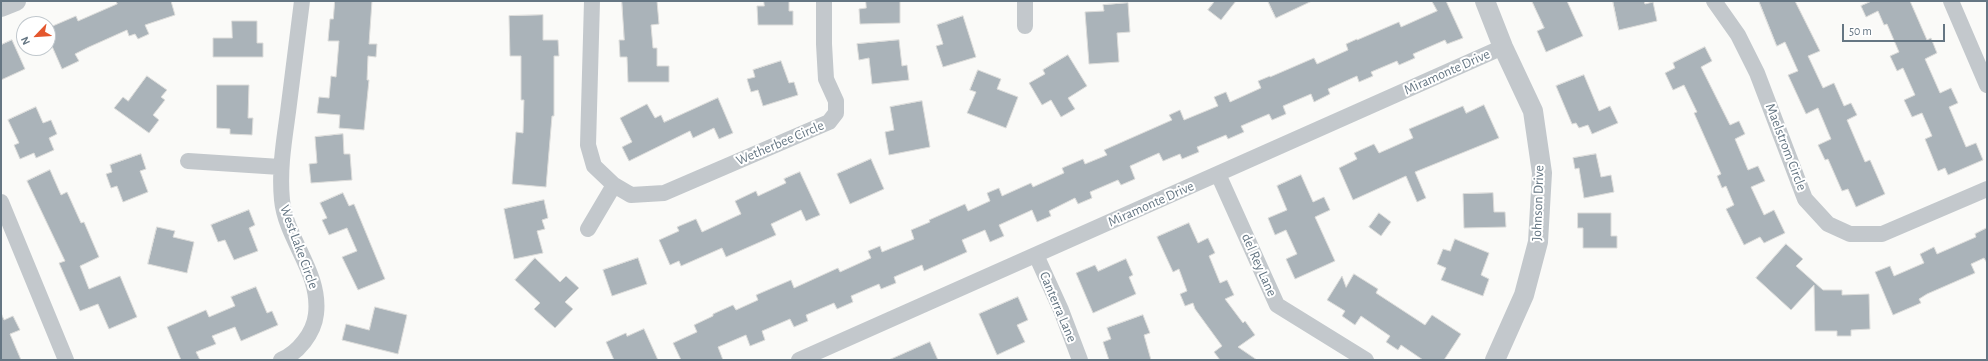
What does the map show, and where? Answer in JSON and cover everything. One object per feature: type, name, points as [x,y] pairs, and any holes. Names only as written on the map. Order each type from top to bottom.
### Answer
[{"type":"street","points":[[1,7],[16,1]]},
{"type":"street","name":"West Lake Circle","points":[[281,360],[290,356],[309,335],[316,315],[316,289],[290,228],[282,201],[280,167],[302,1]]},
{"type":"street","name":"Wetherbee Circle","points":[[592,1],[588,145],[594,166],[614,185],[631,195],[664,193],[829,122],[836,113],[836,101],[826,80],[824,1]]},
{"type":"street","points":[[1025,1],[1025,26]]},
{"type":"street","name":"Johnson Drive","points":[[1485,1],[1503,47],[1533,111],[1542,173],[1538,242],[1524,295],[1495,360]]},
{"type":"street","name":"Maelstrom Circle","points":[[1714,1],[1738,35],[1758,73],[1805,199],[1828,224],[1850,234],[1882,234],[1987,189]]},
{"type":"street","points":[[1951,1],[1987,85]]},
{"type":"street","name":"Miramonte Drive","points":[[799,360],[1503,47]]},
{"type":"street","points":[[188,161],[280,167]]},
{"type":"street","name":"del Rey Lane","points":[[1218,174],[1277,305],[1366,360]]},
{"type":"street","points":[[588,229],[614,185]]},
{"type":"street","points":[[1,202],[66,360]]},
{"type":"street","name":"Canterra Lane","points":[[1036,255],[1061,310],[1080,360]]},
{"type":"building","points":[[116,1],[171,1],[175,15],[145,25],[149,34],[138,39],[135,34],[129,36],[127,30],[89,47],[75,54],[79,61],[62,69],[56,55],[56,25],[76,16],[78,21],[117,4]]},
{"type":"building","points":[[335,1],[372,1],[369,44],[377,44],[376,57],[368,56],[367,80],[369,80],[364,130],[339,128],[340,115],[317,113],[319,97],[329,98],[331,76],[336,77],[339,41],[328,41],[330,19],[333,19]]},
{"type":"building","points":[[622,1],[657,1],[659,24],[651,25],[653,48],[657,48],[657,66],[669,66],[669,82],[628,82],[627,57],[620,57],[619,40],[624,40]]},
{"type":"building","points":[[764,1],[789,1],[789,11],[793,11],[793,25],[758,25],[757,6],[764,6]]},
{"type":"building","points":[[866,1],[900,1],[900,23],[860,24],[859,9],[866,8]]},
{"type":"building","points":[[1215,1],[1236,1],[1221,20],[1208,10]]},
{"type":"building","points":[[1268,1],[1312,1],[1276,18]]},
{"type":"building","points":[[1432,1],[1446,1],[1463,38],[1447,44],[1445,40],[1413,54],[1415,58],[1399,65],[1397,61],[1371,72],[1373,76],[1359,82],[1357,76],[1328,89],[1330,94],[1314,102],[1311,94],[1283,106],[1286,114],[1272,120],[1269,114],[1241,126],[1244,132],[1228,139],[1226,135],[1197,147],[1199,152],[1182,159],[1180,154],[1163,161],[1159,153],[1130,166],[1135,179],[1121,185],[1118,180],[1090,192],[1092,198],[1078,204],[1075,198],[1049,211],[1051,216],[1037,222],[1032,210],[999,225],[1004,236],[990,242],[985,230],[962,240],[967,252],[924,271],[922,265],[894,277],[896,283],[881,289],[879,284],[851,296],[853,302],[837,309],[834,303],[806,315],[808,321],[794,327],[790,319],[762,331],[765,340],[750,346],[746,335],[718,347],[723,360],[681,360],[673,343],[697,332],[694,325],[713,316],[713,314],[733,305],[736,310],[758,300],[756,295],[791,280],[794,288],[838,268],[840,272],[871,258],[868,251],[880,246],[882,252],[914,239],[911,230],[930,222],[929,220],[965,204],[968,211],[990,201],[987,193],[999,188],[1002,196],[1031,183],[1033,187],[1064,173],[1062,168],[1083,159],[1085,164],[1107,155],[1104,150],[1172,120],[1169,115],[1180,110],[1184,120],[1218,106],[1214,97],[1226,92],[1230,102],[1261,88],[1258,81],[1314,58],[1317,64],[1348,50],[1346,44],[1357,39],[1399,22],[1401,27],[1437,11]]},
{"type":"building","points":[[1532,1],[1567,1],[1583,36],[1546,52],[1537,31],[1544,28]]},
{"type":"building","points":[[1613,1],[1644,1],[1645,4],[1653,2],[1657,21],[1619,30]]},
{"type":"building","points":[[1759,1],[1795,1],[1820,51],[1808,56],[1823,88],[1834,83],[1844,106],[1851,103],[1857,115],[1847,120],[1865,162],[1870,160],[1885,194],[1856,207],[1848,189],[1842,191],[1828,159],[1825,160],[1818,145],[1831,139],[1818,108],[1806,114],[1788,75],[1798,71],[1785,42],[1777,46]]},
{"type":"building","points":[[1872,1],[1910,1],[1927,40],[1931,38],[1937,53],[1925,59],[1940,93],[1951,88],[1958,103],[1949,107],[1966,147],[1976,143],[1983,160],[1948,175],[1945,168],[1938,171],[1925,139],[1932,136],[1922,113],[1912,117],[1904,100],[1915,95],[1903,68],[1897,71],[1890,56],[1899,52],[1887,24],[1884,25],[1878,11],[1866,17],[1861,6]]},
{"type":"building","points":[[1128,3],[1130,32],[1117,33],[1119,62],[1089,64],[1085,12],[1104,11],[1103,5]]},
{"type":"building","points":[[543,15],[543,40],[558,40],[559,56],[554,56],[554,116],[552,116],[546,187],[512,184],[516,132],[523,133],[524,100],[521,100],[521,56],[510,56],[509,16]]},
{"type":"building","points":[[963,16],[976,57],[943,67],[936,46],[943,44],[937,25]]},
{"type":"building","points":[[232,21],[257,21],[257,43],[263,43],[263,57],[213,57],[213,38],[232,38]]},
{"type":"building","points":[[12,40],[16,49],[16,56],[19,56],[25,69],[1,80],[1,45]]},
{"type":"building","points":[[899,40],[902,66],[907,65],[909,80],[872,84],[869,58],[859,60],[857,44]]},
{"type":"building","points":[[1705,47],[1712,61],[1701,67],[1730,125],[1739,121],[1745,134],[1735,139],[1748,170],[1758,166],[1765,181],[1751,187],[1764,215],[1774,210],[1785,233],[1764,243],[1760,237],[1744,245],[1726,209],[1734,205],[1726,186],[1722,188],[1717,176],[1721,174],[1694,113],[1697,112],[1684,85],[1673,90],[1665,73],[1675,68],[1673,63]]},
{"type":"building","points":[[1068,55],[1087,86],[1068,98],[1075,109],[1061,117],[1051,100],[1042,105],[1029,83],[1045,74],[1043,70]]},
{"type":"building","points":[[781,61],[789,83],[794,82],[798,95],[763,106],[758,90],[751,92],[747,79],[755,77],[753,70]]},
{"type":"building","points":[[978,70],[1001,79],[997,89],[1018,97],[1006,128],[967,113],[976,92],[970,90]]},
{"type":"building","points":[[1584,75],[1599,111],[1610,106],[1618,123],[1592,134],[1588,125],[1579,128],[1576,123],[1572,124],[1556,86]]},
{"type":"building","points":[[147,76],[167,90],[161,97],[165,100],[153,115],[159,120],[149,133],[114,108],[123,97],[128,101]]},
{"type":"building","points":[[217,85],[249,85],[248,118],[253,118],[252,135],[230,134],[230,129],[217,128]]},
{"type":"building","points":[[718,98],[733,133],[719,139],[714,128],[693,138],[690,131],[629,161],[622,147],[632,142],[620,118],[647,104],[655,118],[661,115],[664,122]]},
{"type":"building","points":[[922,101],[930,147],[889,155],[885,132],[894,130],[890,107]]},
{"type":"building","points":[[1484,105],[1499,138],[1415,172],[1426,198],[1417,202],[1406,176],[1353,200],[1339,168],[1357,159],[1354,153],[1374,144],[1379,153],[1413,138],[1409,129],[1463,106],[1466,113]]},
{"type":"building","points":[[36,107],[43,123],[51,120],[57,134],[49,138],[54,150],[36,158],[34,153],[20,159],[14,145],[19,143],[8,120]]},
{"type":"building","points":[[343,134],[344,154],[350,154],[352,180],[311,183],[309,164],[317,163],[315,137]]},
{"type":"building","points":[[141,154],[146,169],[140,171],[148,192],[123,202],[117,186],[111,188],[106,174],[112,172],[110,165]]},
{"type":"building","points":[[1596,154],[1601,177],[1611,175],[1614,192],[1584,198],[1579,168],[1575,169],[1573,158]]},
{"type":"building","points":[[871,159],[884,189],[850,204],[837,174]]},
{"type":"building","points":[[50,170],[61,195],[67,192],[81,223],[84,222],[99,257],[80,266],[89,289],[120,276],[137,317],[109,329],[98,304],[80,311],[59,263],[65,261],[27,181]]},
{"type":"building","points":[[800,172],[820,215],[806,221],[801,210],[771,224],[776,235],[726,257],[722,248],[681,266],[679,261],[670,265],[659,240],[679,231],[677,227],[696,219],[702,232],[741,214],[735,201],[756,191],[758,196],[786,183],[784,179]]},
{"type":"building","points":[[1301,175],[1313,202],[1324,197],[1330,210],[1315,217],[1335,261],[1295,279],[1286,259],[1297,254],[1286,230],[1275,235],[1268,218],[1287,210],[1277,186]]},
{"type":"building","points":[[343,193],[349,206],[354,204],[385,279],[358,290],[342,257],[357,251],[347,228],[329,235],[322,220],[327,218],[320,203]]},
{"type":"building","points":[[1493,193],[1494,212],[1505,212],[1506,227],[1464,228],[1463,194]]},
{"type":"building","points":[[544,200],[548,218],[542,220],[545,229],[537,231],[543,253],[514,259],[504,209]]},
{"type":"building","points":[[249,210],[255,225],[249,228],[258,251],[234,260],[225,240],[218,242],[211,225]]},
{"type":"building","points":[[1379,213],[1391,222],[1381,236],[1369,227]]},
{"type":"building","points":[[1578,213],[1611,213],[1611,236],[1617,236],[1617,248],[1583,248],[1583,228],[1578,228]]},
{"type":"building","points":[[1189,223],[1198,243],[1208,238],[1215,253],[1209,256],[1220,283],[1227,280],[1234,295],[1225,299],[1243,323],[1245,321],[1255,335],[1238,347],[1257,360],[1220,360],[1214,352],[1222,346],[1195,309],[1193,303],[1185,306],[1180,294],[1187,291],[1179,269],[1173,272],[1157,237]]},
{"type":"building","points":[[157,227],[175,231],[173,237],[194,242],[187,273],[148,264]]},
{"type":"building","points":[[1987,228],[1987,263],[1984,258],[1971,264],[1975,273],[1927,294],[1919,299],[1921,303],[1893,315],[1875,272],[1890,266],[1894,276],[1924,263],[1920,254],[1934,247],[1937,254],[1976,237],[1975,234]]},
{"type":"building","points":[[1455,239],[1489,253],[1481,275],[1489,279],[1483,296],[1441,280],[1446,268],[1437,264],[1443,249],[1450,251]]},
{"type":"building","points":[[1786,244],[1803,259],[1796,266],[1823,290],[1842,290],[1842,295],[1869,294],[1870,329],[1851,330],[1851,336],[1837,336],[1837,331],[1815,331],[1814,285],[1791,310],[1756,278]]},
{"type":"building","points":[[535,258],[560,282],[566,276],[579,288],[565,302],[573,309],[555,328],[534,309],[540,303],[515,280]]},
{"type":"building","points":[[638,258],[647,284],[612,296],[603,270]]},
{"type":"building","points":[[1126,259],[1133,275],[1129,277],[1136,294],[1093,313],[1076,273],[1095,265],[1098,271]]},
{"type":"building","points":[[1354,274],[1378,289],[1376,293],[1425,325],[1432,315],[1461,334],[1444,360],[1423,360],[1401,345],[1398,350],[1386,342],[1390,336],[1361,316],[1355,325],[1342,316],[1345,311],[1327,300],[1342,276],[1346,287]]},
{"type":"building","points":[[256,287],[267,313],[272,311],[278,325],[241,341],[235,327],[212,336],[216,344],[196,352],[200,360],[181,360],[167,327],[206,310],[209,317],[235,306],[231,297]]},
{"type":"building","points":[[1018,297],[1028,320],[1017,325],[1025,342],[997,355],[979,314]]},
{"type":"building","points":[[375,307],[407,315],[398,354],[342,340],[346,324],[369,330]]},
{"type":"building","points":[[1,313],[4,320],[13,316],[20,330],[10,334],[21,360],[1,360]]},
{"type":"building","points":[[1143,315],[1150,333],[1144,335],[1151,360],[1109,360],[1103,342],[1111,339],[1107,328]]},
{"type":"building","points":[[644,329],[658,360],[614,360],[606,342],[626,333],[627,336]]},
{"type":"building","points":[[930,342],[938,360],[889,360]]}]
